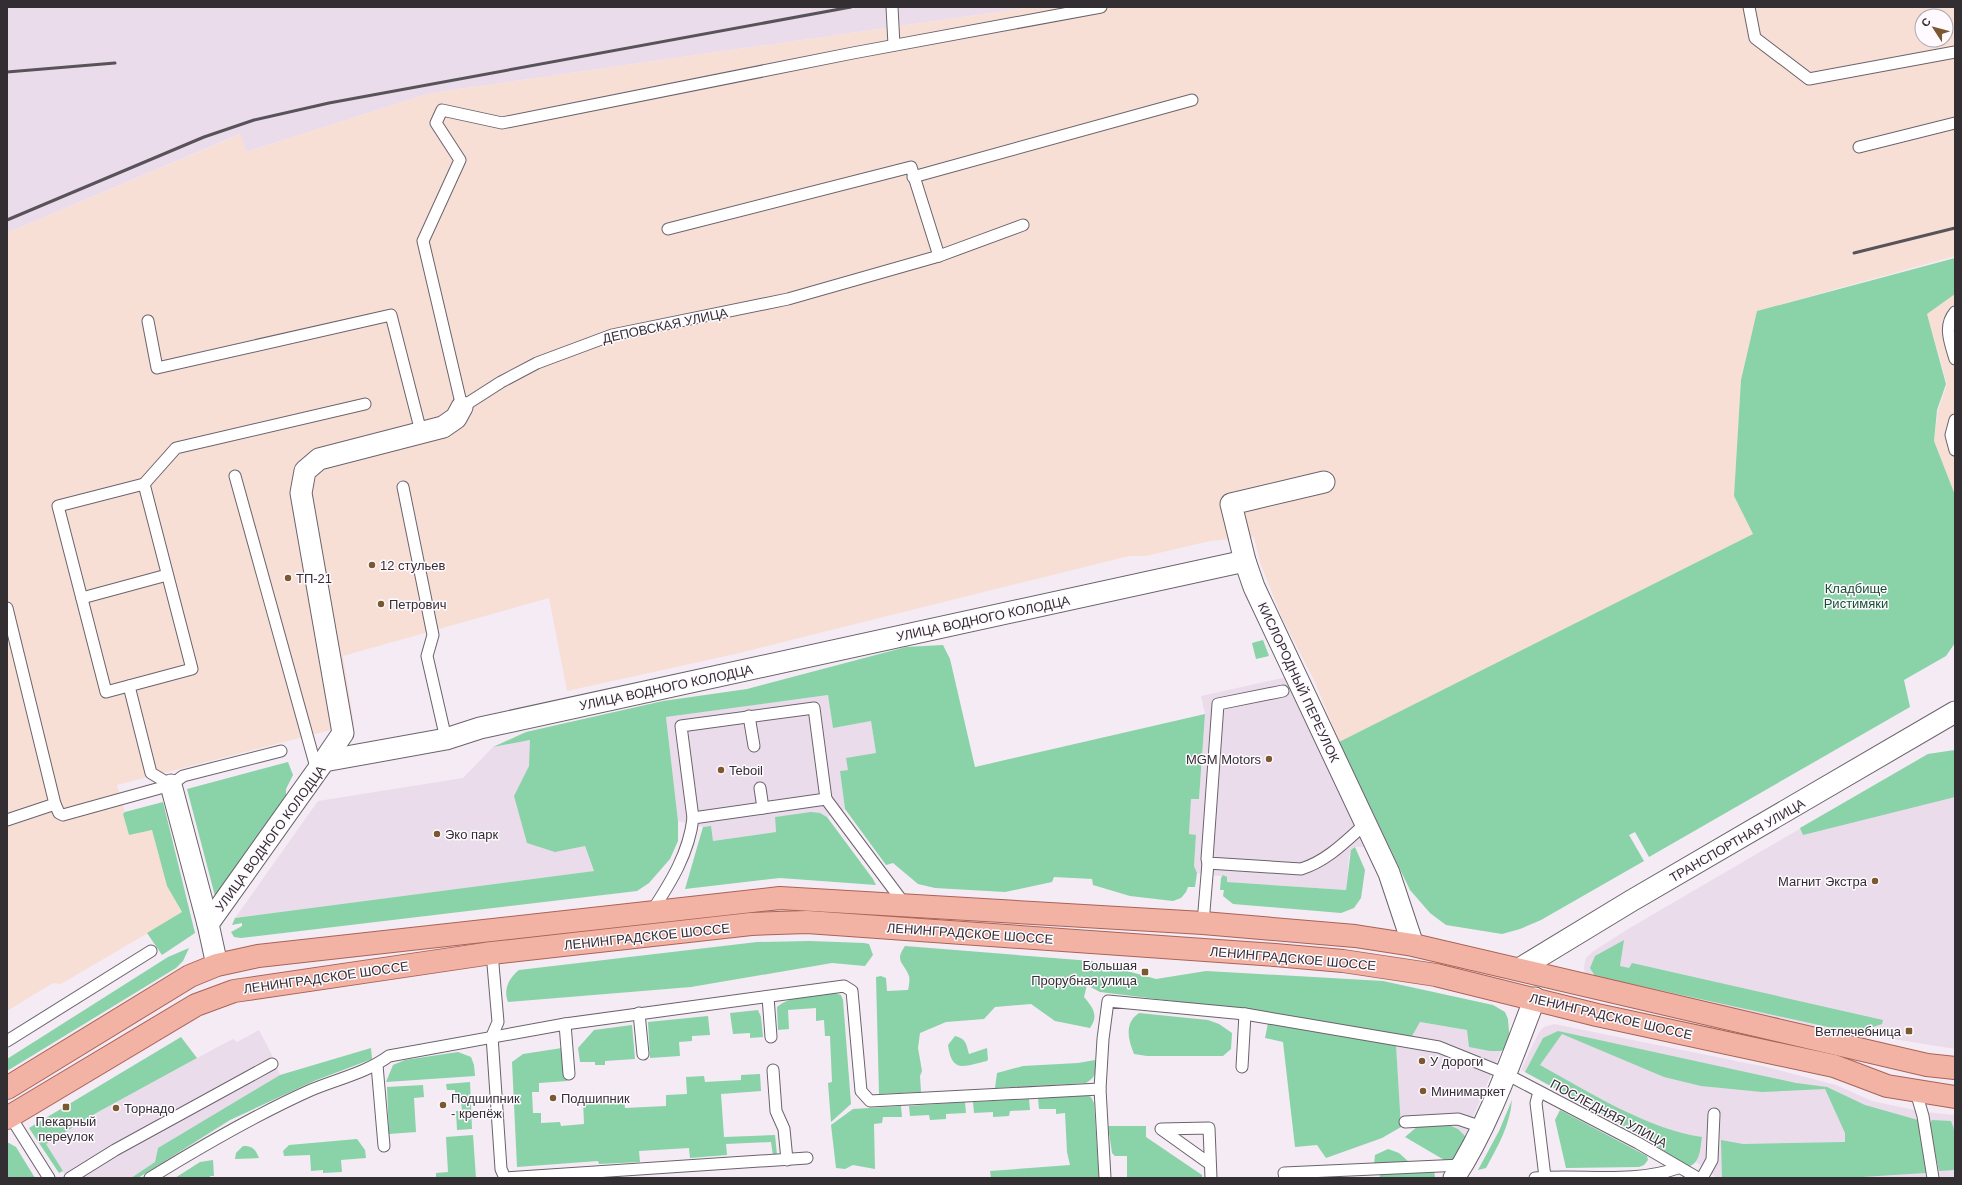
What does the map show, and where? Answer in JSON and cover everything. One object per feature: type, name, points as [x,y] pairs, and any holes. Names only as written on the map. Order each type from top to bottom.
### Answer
[{"type":"main road","name":"ЛЕНИНГРАДСКОЕ ШОССЕ","points":[[7,1088],[190,976],[217,964],[258,956],[652,911],[780,898],[1203,923],[1356,936],[1413,945],[1519,969],[1604,991],[1928,1065],[1955,1068]]},
{"type":"main road","name":"ЛЕНИНГРАДСКОЕ ШОССЕ","points":[[8,1117],[196,1005],[234,991],[492,953],[751,924],[807,922],[1343,961],[1436,975],[1535,998],[1597,1015],[1834,1066],[1887,1086],[1955,1100]]},
{"type":"street","name":"ДЕПОВСКАЯ УЛИЦА","points":[[321,766],[343,733],[301,493],[305,471],[319,459],[421,432],[444,428],[456,418],[462,407]]},
{"type":"street","name":"КИСЛОРОДНЫЙ ПЕРЕУЛОК","points":[[1324,482],[1231,504],[1245,561],[1254,587],[1389,873],[1413,945]]},
{"type":"street","name":"УЛИЦА ВОДНОГО КОЛОДЦА","points":[[217,964],[208,924],[321,766],[446,739],[480,728],[1245,561]]},
{"type":"street","name":"ТРАНСПОРТНАЯ УЛИЦА","points":[[1519,969],[1631,901],[1955,712]]},
{"type":"street","points":[[171,785],[208,924]]},
{"type":"street","points":[[1458,1174],[1482,1127],[1506,1074],[1535,998]]},
{"type":"lane","points":[[892,7],[894,45]]},
{"type":"lane","points":[[462,407],[423,241],[460,160],[436,123],[442,110],[502,123],[894,45],[1101,7]]},
{"type":"lane","points":[[1749,7],[1755,38],[1809,79],[1955,52]]},
{"type":"lane","points":[[913,177],[1192,100]]},
{"type":"lane","points":[[1859,147],[1955,123]]},
{"type":"lane","points":[[668,229],[911,167],[939,256]]},
{"type":"lane","name":"ДЕПОВСКАЯ УЛИЦА","points":[[462,407],[501,382],[536,363],[612,335],[788,299],[939,256],[1023,225]]},
{"type":"lane","points":[[1955,312],[1949,322],[1947,332],[1955,359]]},
{"type":"lane","points":[[148,321],[157,368],[391,315],[421,432]]},
{"type":"lane","points":[[144,484],[192,669],[106,692],[58,506],[144,484],[176,448],[365,404]]},
{"type":"lane","points":[[1955,420],[1951,435],[1955,450]]},
{"type":"lane","points":[[235,476],[321,766]]},
{"type":"lane","points":[[403,487],[433,635],[427,656],[446,739]]},
{"type":"lane","points":[[82,598],[167,575]]},
{"type":"lane","points":[[7,608],[55,804],[59,814],[63,815],[171,785],[183,776],[281,751]]},
{"type":"lane","points":[[129,686],[151,773],[171,785]]},
{"type":"lane","points":[[1203,923],[1218,704],[1283,691]]},
{"type":"lane","points":[[652,911],[679,868],[691,832],[693,818],[681,726],[814,708],[826,799],[906,906]]},
{"type":"lane","points":[[749,716],[754,746]]},
{"type":"lane","points":[[760,788],[763,808]]},
{"type":"lane","points":[[693,818],[826,799]]},
{"type":"lane","points":[[7,820],[55,804]]},
{"type":"lane","points":[[1208,863],[1301,869],[1315,864],[1328,856],[1366,823]]},
{"type":"lane","points":[[7,1040],[151,951]]},
{"type":"lane","points":[[492,953],[498,1022],[492,1036],[501,1169],[505,1178],[807,1158]]},
{"type":"lane","points":[[150,1178],[212,1140],[251,1120],[312,1090],[377,1065],[389,1056],[492,1036],[565,1024],[844,986],[852,991],[862,1092],[870,1101],[1100,1089],[1105,1178]]},
{"type":"lane","points":[[768,997],[771,1037]]},
{"type":"lane","name":"ПОСЛЕДНЯЯ УЛИЦА","points":[[1100,1089],[1103,1039],[1108,1001],[1245,1014],[1440,1047],[1506,1074],[1638,1143],[1678,1168],[1698,1178]]},
{"type":"lane","points":[[639,1013],[643,1054]]},
{"type":"lane","points":[[1242,1067],[1245,1014]]},
{"type":"lane","points":[[565,1024],[569,1074]]},
{"type":"lane","points":[[70,1178],[115,1150],[272,1064]]},
{"type":"lane","points":[[377,1065],[384,1146]]},
{"type":"lane","points":[[773,1070],[776,1111],[784,1129],[787,1160]]},
{"type":"lane","points":[[1539,1092],[1536,1103],[1540,1178],[1617,1177],[1661,1174],[1678,1168]]},
{"type":"lane","points":[[1916,1092],[1923,1116],[1933,1178]]},
{"type":"lane","points":[[1702,1178],[1712,1160],[1714,1114]]},
{"type":"lane","points":[[8,1117],[49,1178]]},
{"type":"lane","points":[[1405,1122],[1458,1120],[1482,1127]]},
{"type":"lane","points":[[1210,1164],[1161,1129],[1209,1128],[1211,1178]]},
{"type":"lane","points":[[1285,1178],[1284,1173],[1458,1174]]},
{"type":"shaded area","points":[[7,7],[1032,7],[431,93],[246,152],[240,134],[7,233]]},
{"type":"shaded area","points":[[1032,7],[1955,7],[1955,256],[1757,311],[1741,380],[1734,496],[1753,534],[1339,742],[1315,682],[1282,618],[1260,562],[1254,537],[1210,541],[1146,556],[1129,556],[735,654],[567,691],[549,598],[343,656],[354,724],[117,785],[125,812],[123,814],[129,835],[152,830],[167,886],[182,913],[61,984],[53,983],[7,1011],[7,233],[241,134],[246,152],[431,93]]},
{"type":"shaded area","points":[[1955,294],[1955,495],[1934,441],[1938,410],[1947,384],[1927,314]]},
{"type":"shaded area","points":[[1287,677],[1366,847],[1355,847],[1349,857],[1346,890],[1227,882],[1227,877],[1197,873],[1194,866],[1196,835],[1189,835],[1191,798],[1199,799],[1205,714],[1201,696]]},
{"type":"shaded area","points":[[828,695],[833,728],[871,721],[876,753],[848,770],[840,771],[845,809],[827,817],[820,813],[775,817],[776,832],[713,841],[707,826],[703,827],[678,821],[666,717]]},
{"type":"shaded area","name":"Эко парк","points":[[530,740],[576,823],[594,871],[235,918],[318,801],[463,778],[493,747]]},
{"type":"shaded area","points":[[1955,750],[1955,1049],[1875,1036],[1855,1041],[1589,978],[1585,973],[1584,967],[1586,958],[1592,952],[1633,926],[1928,754]]},
{"type":"shaded area","points":[[1420,1022],[1467,1030],[1490,1051],[1501,1051],[1465,1136],[1458,1129],[1449,1125],[1401,1127],[1396,1045],[1411,1038]]},
{"type":"shaded area","points":[[1554,1024],[1766,1067],[1836,1085],[1872,1101],[1924,1112],[1955,1115],[1955,1178],[1717,1178],[1696,1162],[1693,1165],[1684,1165],[1642,1136],[1521,1070],[1539,1032],[1544,1027]]},
{"type":"shaded area","points":[[259,1030],[280,1075],[158,1148],[155,1162],[131,1178],[67,1178],[46,1144],[98,1112],[197,1058],[233,1039],[237,1042]]},
{"type":"green space","name":"Кладбище Ристимяки","points":[[1955,258],[1955,294],[1927,314],[1946,384],[1937,410],[1934,441],[1955,495],[1955,643],[1946,656],[1904,680],[1910,707],[1649,857],[1635,832],[1629,835],[1644,861],[1541,920],[1520,929],[1502,934],[1446,925],[1430,913],[1410,890],[1339,742],[1753,534],[1734,496],[1741,380],[1757,311]]},
{"type":"green space","points":[[1263,640],[1269,656],[1256,659],[1252,643]]},
{"type":"green space","points":[[943,645],[950,659],[975,767],[1205,714],[1199,799],[1191,799],[1189,834],[1196,835],[1194,866],[1197,873],[1195,887],[1188,887],[1181,898],[1173,901],[1130,896],[1093,885],[1092,879],[1054,877],[1052,882],[1005,892],[935,888],[918,884],[893,863],[886,865],[845,809],[840,771],[848,770],[846,758],[876,753],[871,721],[833,728],[828,695],[666,717],[678,821],[678,841],[670,859],[649,883],[637,891],[241,938],[234,937],[231,932],[242,926],[242,923],[232,925],[235,918],[594,871],[585,846],[555,852],[527,843],[514,796],[529,766],[530,740],[493,747],[526,732],[663,701],[747,689],[906,647]]},
{"type":"green space","points":[[1955,750],[1955,797],[1803,835],[1800,828],[1928,754]]},
{"type":"green space","points":[[288,762],[293,775],[286,789],[286,800],[215,896],[187,789]]},
{"type":"green space","points":[[163,802],[195,933],[162,955],[147,933],[182,912],[167,886],[152,830],[129,835],[123,814],[125,812]]},
{"type":"green space","points":[[811,812],[820,813],[827,817],[876,885],[780,878],[685,889],[703,827],[711,826],[713,841],[776,832],[775,817]]},
{"type":"green space","points":[[1355,847],[1365,870],[1361,898],[1354,908],[1341,913],[1233,904],[1223,896],[1224,890],[1220,890],[1221,878],[1223,875],[1227,877],[1227,882],[1346,890],[1351,850]]},
{"type":"green space","points":[[1624,940],[1620,966],[1629,968],[1632,963],[1883,1020],[1882,1024],[1855,1033],[1595,976],[1590,968],[1595,956]]},
{"type":"green space","points":[[810,941],[869,944],[873,955],[865,966],[832,963],[691,987],[508,1002],[506,993],[510,980],[519,970],[757,942]]},
{"type":"green space","points":[[905,946],[1091,961],[1156,979],[1206,971],[1383,981],[1493,1005],[1505,1012],[1508,1019],[1510,1044],[1507,1048],[1501,1051],[1490,1051],[1469,1047],[1467,1030],[1420,1022],[1411,1038],[1246,1010],[1100,992],[1087,985],[1084,997],[1094,1012],[1093,1023],[1090,1028],[1055,1021],[1031,1004],[995,1007],[984,1019],[946,1022],[920,1033],[918,1048],[922,1071],[920,1076],[921,1092],[879,1094],[876,977],[881,976],[886,978],[887,991],[908,990],[909,976],[900,959],[900,955]]},
{"type":"green space","points":[[189,948],[183,961],[176,968],[7,1071],[7,1059],[168,957]]},
{"type":"green space","points":[[835,993],[841,995],[843,1000],[851,1104],[831,1122],[828,1083],[832,1082],[830,1036],[825,1036],[824,1020],[816,1021],[816,1008],[788,1010],[789,1029],[778,1030],[777,1007],[789,1000],[797,998]]},
{"type":"green space","points":[[758,1010],[761,1017],[763,1037],[750,1038],[750,1033],[733,1034],[730,1013]]},
{"type":"green space","points":[[1139,1013],[1208,1020],[1219,1024],[1232,1033],[1231,1049],[1223,1056],[1147,1056],[1134,1054],[1130,1043],[1129,1026],[1134,1017]]},
{"type":"green space","points":[[708,1016],[710,1035],[692,1036],[692,1041],[679,1042],[680,1056],[650,1058],[648,1022]]},
{"type":"green space","points":[[1268,1023],[1396,1045],[1401,1127],[1382,1138],[1326,1158],[1317,1145],[1295,1147],[1283,1042],[1265,1038]]},
{"type":"green space","points":[[632,1025],[635,1059],[605,1061],[605,1065],[595,1065],[595,1062],[580,1062],[578,1048],[594,1030]]},
{"type":"green space","points":[[1558,1031],[1796,1083],[1827,1087],[1865,1105],[1918,1120],[1926,1173],[1846,1178],[1722,1178],[1721,1140],[1743,1144],[1845,1142],[1845,1133],[1825,1089],[1762,1092],[1701,1086],[1664,1077],[1562,1034],[1540,1065],[1598,1098],[1639,1118],[1681,1133],[1702,1137],[1698,1158],[1688,1167],[1642,1136],[1525,1072],[1543,1038]]},
{"type":"green space","points":[[955,1036],[965,1042],[969,1054],[987,1048],[987,1061],[966,1066],[956,1064],[950,1054],[948,1045]]},
{"type":"green space","points":[[181,1037],[197,1058],[98,1112],[46,1144],[63,1171],[59,1173],[29,1128]]},
{"type":"green space","points":[[371,1048],[372,1059],[314,1081],[230,1120],[138,1178],[131,1178],[155,1162],[158,1148],[280,1075]]},
{"type":"green space","points":[[562,1048],[565,1055],[567,1081],[539,1083],[539,1092],[532,1092],[533,1113],[541,1113],[541,1123],[560,1122],[561,1126],[584,1124],[583,1100],[624,1098],[625,1108],[666,1106],[666,1095],[687,1094],[686,1077],[704,1076],[705,1082],[741,1080],[741,1075],[760,1074],[761,1091],[721,1094],[724,1137],[775,1135],[777,1155],[773,1156],[771,1142],[726,1144],[727,1155],[690,1158],[689,1148],[639,1151],[640,1162],[599,1164],[598,1161],[517,1167],[512,1062],[523,1054]]},
{"type":"green space","points":[[458,1052],[471,1057],[474,1065],[475,1076],[386,1082],[393,1065],[405,1060]]},
{"type":"green space","points":[[1095,1060],[1094,1076],[1086,1083],[995,1088],[997,1073],[1023,1066],[1078,1063]]},
{"type":"green space","points":[[470,1082],[472,1129],[457,1130],[456,1111],[462,1111],[461,1099],[455,1099],[455,1090],[447,1090],[446,1084]]},
{"type":"green space","points":[[423,1085],[424,1097],[414,1098],[416,1132],[389,1134],[387,1087]]},
{"type":"green space","points":[[1087,1095],[1091,1097],[1094,1103],[1099,1178],[991,1178],[990,1171],[1070,1165],[1067,1152],[1065,1113],[1056,1114],[1056,1109],[1039,1109],[1038,1098]]},
{"type":"green space","points":[[1029,1099],[1030,1110],[1010,1111],[1009,1116],[993,1117],[993,1112],[974,1113],[973,1102]]},
{"type":"green space","points":[[1512,1100],[1509,1118],[1499,1143],[1486,1168],[1478,1170],[1499,1131]]},
{"type":"green space","points":[[965,1102],[966,1113],[946,1114],[946,1119],[930,1120],[929,1115],[910,1116],[909,1106]]},
{"type":"green space","points":[[901,1106],[902,1117],[883,1117],[882,1123],[874,1124],[875,1169],[853,1165],[845,1169],[836,1168],[831,1125],[853,1109]]},
{"type":"green space","points":[[1560,1110],[1647,1156],[1648,1160],[1644,1165],[1639,1167],[1566,1168],[1555,1120]]},
{"type":"green space","points":[[1932,1120],[1951,1121],[1955,1132],[1955,1170],[1939,1171],[1929,1125]]},
{"type":"green space","points":[[1449,1125],[1458,1129],[1465,1136],[1465,1143],[1453,1161],[1446,1161],[1405,1137],[1418,1126]]},
{"type":"green space","points":[[1108,1126],[1146,1126],[1146,1137],[1202,1175],[1202,1178],[1127,1178],[1127,1156],[1115,1156],[1112,1153]]},
{"type":"green space","points":[[473,1135],[476,1178],[436,1178],[436,1173],[448,1172],[446,1137]]},
{"type":"green space","points":[[357,1139],[365,1150],[366,1158],[341,1160],[342,1172],[323,1173],[323,1170],[311,1171],[310,1155],[284,1156],[283,1151],[289,1145]]},
{"type":"green space","points":[[7,1142],[16,1147],[35,1178],[7,1178]]},
{"type":"green space","points":[[243,1146],[253,1149],[259,1158],[235,1159],[236,1153]]},
{"type":"green space","points":[[1388,1149],[1399,1153],[1410,1163],[1374,1165],[1375,1155]]},
{"type":"green space","points":[[213,1160],[214,1176],[210,1176],[210,1178],[175,1178],[200,1162]]},
{"type":"green space","points":[[1434,1170],[1435,1178],[1380,1178],[1379,1172]]},
{"type":"railway","points":[[7,220],[204,137],[254,120],[329,103],[851,7]]},
{"type":"railway","points":[[7,72],[115,63]]},
{"type":"railway","points":[[1854,253],[1955,228]]},
{"type":"place","name":"12 стульев","points":[[372,565]]},
{"type":"place","name":"ТП-21","points":[[288,578]]},
{"type":"place","name":"Петрович","points":[[381,604]]},
{"type":"place","name":"MGM Motors","points":[[1269,759]]},
{"type":"place","name":"Teboil","points":[[721,770]]},
{"type":"place","name":"Эко парк","points":[[437,834]]},
{"type":"place","name":"Магнит Экстра","points":[[1875,881]]},
{"type":"place","name":"Большая Прорубная улица","points":[[1145,972]]},
{"type":"place","name":"Ветлечебница","points":[[1909,1031]]},
{"type":"place","name":"У дороги","points":[[1422,1061]]},
{"type":"place","name":"Минимаркет","points":[[1423,1091]]},
{"type":"place","name":"Подшипник","points":[[553,1098]]},
{"type":"place","name":"Подшипник - крепёж","points":[[443,1105]]},
{"type":"place","name":"Пекарный переулок","points":[[66,1107]]},
{"type":"place","name":"Торнадо","points":[[116,1108]]}]
